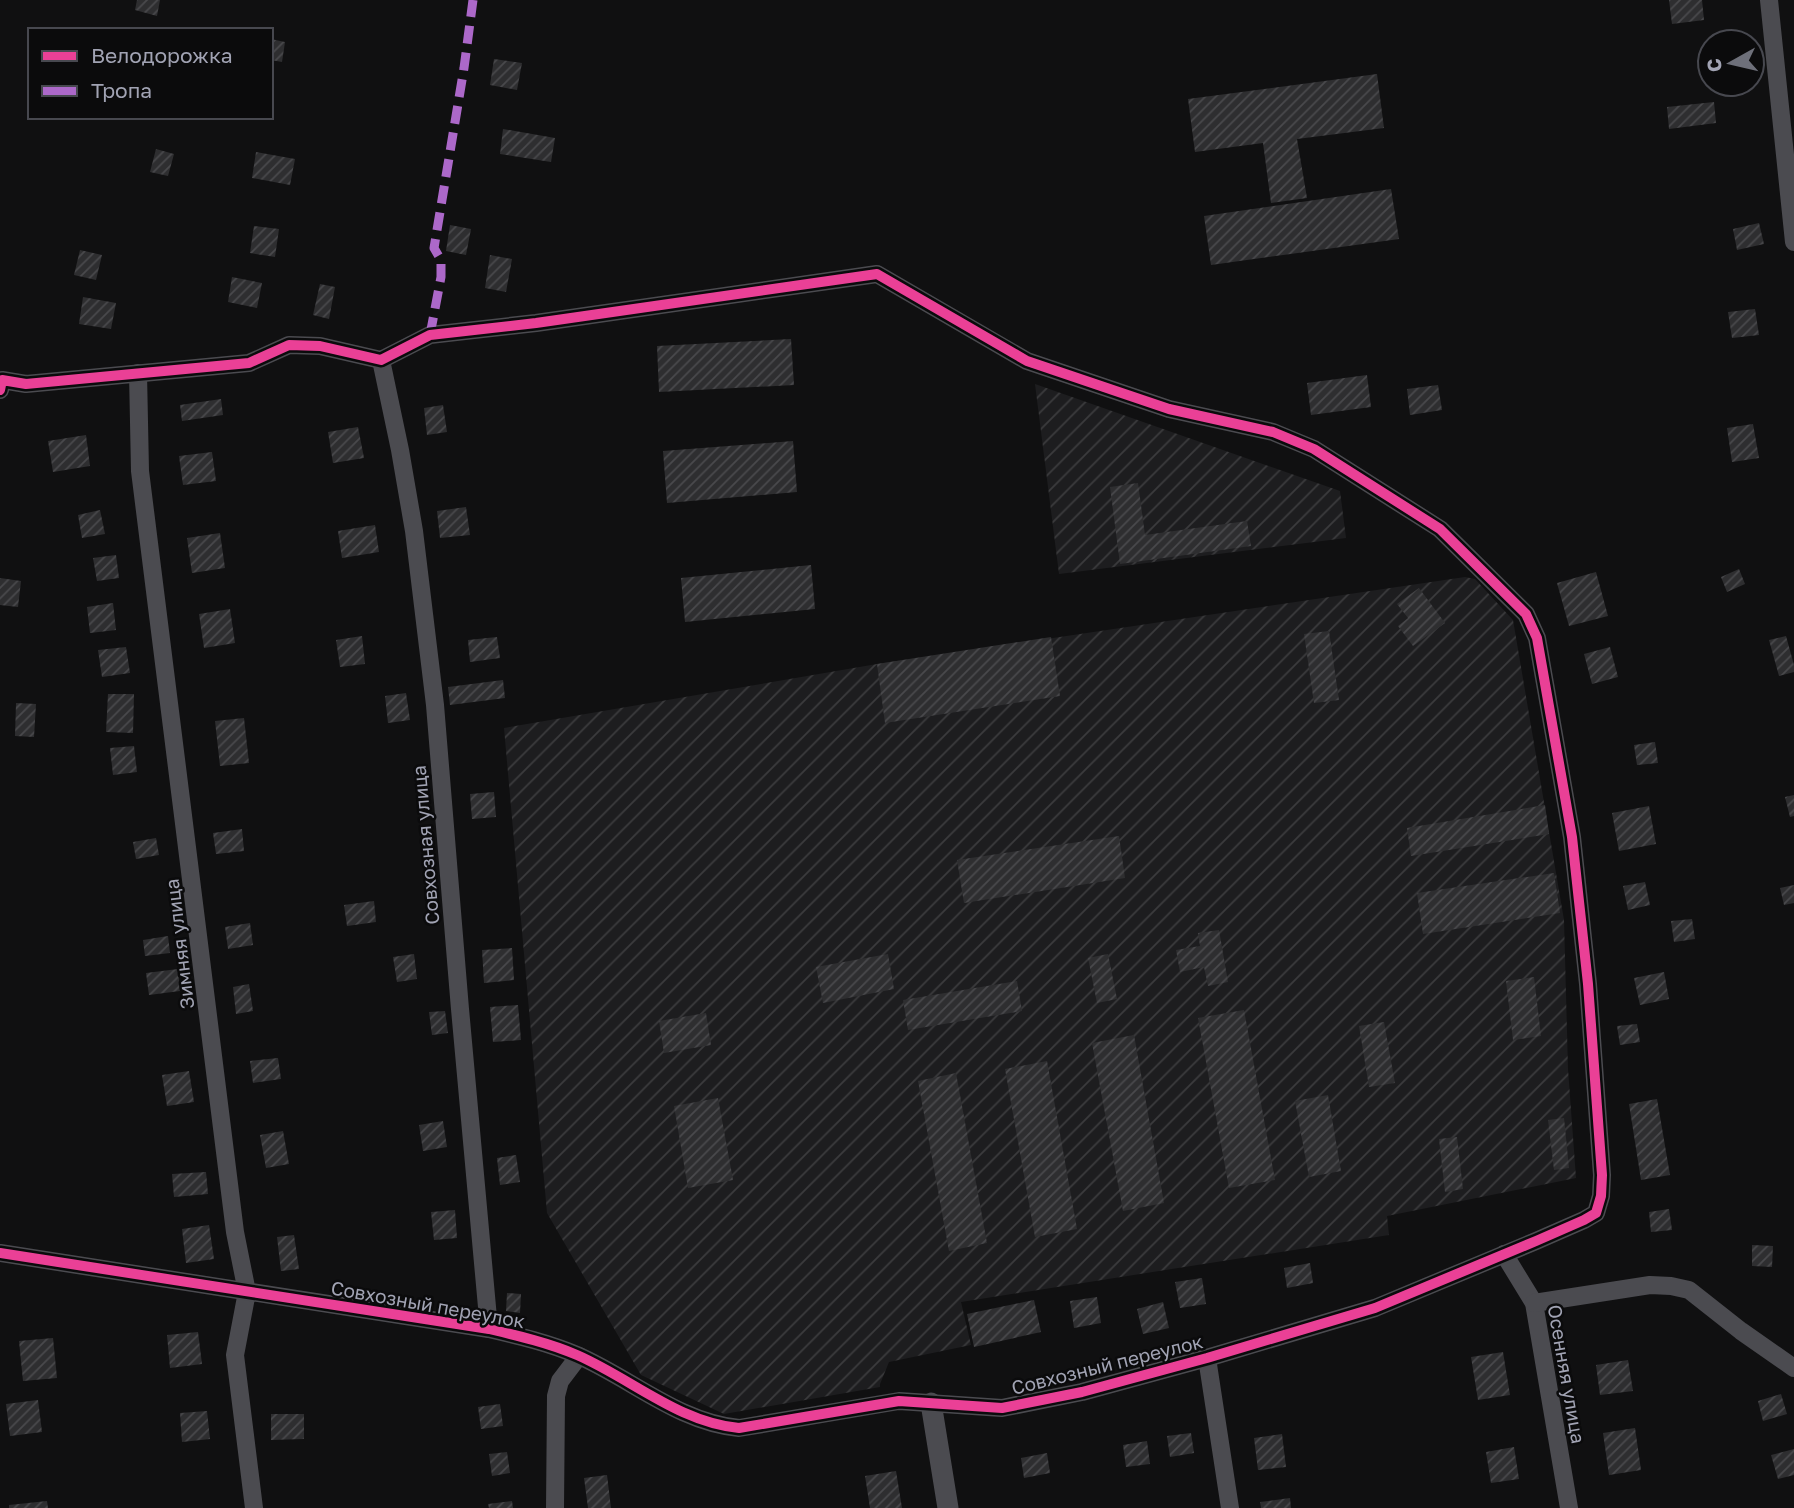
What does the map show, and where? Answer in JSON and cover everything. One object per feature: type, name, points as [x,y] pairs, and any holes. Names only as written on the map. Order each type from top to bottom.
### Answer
[{"type":"street","points":[[1769,0],[1794,242]]},
{"type":"street","name":"Совхозный переулок","points":[[0,1253],[489,1329],[544,1342],[579,1356],[690,1416],[719,1426],[739,1428],[899,1401],[1002,1408],[1082,1392],[1375,1308],[1548,1236],[1596,1213],[1601,1196],[1602,1175],[1588,984],[1572,837],[1537,638],[1526,614],[1440,530],[1304,443],[1273,432],[1169,410],[1027,361],[877,274],[536,323],[430,335],[381,360]]},
{"type":"street","points":[[0,390],[2,380],[26,384],[249,363],[289,345],[320,346],[381,360]]},
{"type":"street","name":"Совхозная улица","points":[[381,360],[414,531],[435,705],[489,1329]]},
{"type":"street","name":"Зимняя улица","points":[[138,373],[140,471],[235,1232],[247,1292],[235,1355],[254,1508]]},
{"type":"street","name":"Осенняя улица","points":[[1504,1254],[1534,1303],[1569,1508]]},
{"type":"street","points":[[1534,1303],[1650,1285],[1689,1290],[1741,1331],[1794,1367]]},
{"type":"street","points":[[555,1508],[556,1396],[560,1381],[579,1356]]},
{"type":"street","points":[[1207,1358],[1230,1508]]},
{"type":"street","points":[[931,1403],[948,1508]]},
{"type":"shaded area","points":[[1035,384],[1340,491],[1346,538],[1059,574]]},
{"type":"shaded area","points":[[1465,577],[1475,579],[1513,620],[1564,920],[1568,1069],[1576,1178],[1387,1216],[1389,1235],[961,1302],[971,1345],[889,1362],[880,1387],[724,1414],[641,1375],[547,1213],[504,728],[877,664]]},
{"type":"building","points":[[137,0],[160,0],[157,16],[135,10]]},
{"type":"building","points":[[1669,0],[1702,0],[1704,20],[1672,24]]},
{"type":"building","points":[[273,39],[285,42],[282,62],[273,60]]},
{"type":"building","points":[[494,59],[522,63],[517,90],[490,85]]},
{"type":"building","points":[[1377,74],[1384,128],[1297,139],[1307,198],[1271,203],[1263,143],[1195,152],[1188,99]]},
{"type":"building","points":[[1714,102],[1716,123],[1669,129],[1667,107]]},
{"type":"building","points":[[503,129],[555,138],[551,162],[500,154]]},
{"type":"building","points":[[156,149],[174,154],[168,176],[150,172]]},
{"type":"building","points":[[256,152],[295,159],[290,185],[252,178]]},
{"type":"building","points":[[1391,189],[1399,239],[1211,265],[1204,216]]},
{"type":"building","points":[[1759,223],[1764,244],[1737,250],[1733,229]]},
{"type":"building","points":[[450,225],[471,229],[466,255],[446,251]]},
{"type":"building","points":[[254,226],[279,229],[275,257],[250,253]]},
{"type":"building","points":[[80,250],[102,255],[96,280],[74,275]]},
{"type":"building","points":[[490,255],[512,259],[506,292],[485,288]]},
{"type":"building","points":[[232,277],[262,283],[257,308],[228,302]]},
{"type":"building","points":[[320,284],[335,287],[329,319],[313,315]]},
{"type":"building","points":[[83,297],[116,303],[111,329],[79,324]]},
{"type":"building","points":[[1755,309],[1759,335],[1732,338],[1728,312]]},
{"type":"building","points":[[791,339],[794,385],[659,392],[657,346]]},
{"type":"building","points":[[1367,375],[1371,407],[1311,415],[1307,383]]},
{"type":"building","points":[[1438,385],[1442,410],[1410,415],[1407,389]]},
{"type":"building","points":[[221,399],[223,415],[182,421],[180,405]]},
{"type":"building","points":[[443,405],[447,432],[427,435],[424,408]]},
{"type":"building","points":[[1753,424],[1759,458],[1732,462],[1727,428]]},
{"type":"building","points":[[358,427],[364,458],[333,463],[328,432]]},
{"type":"building","points":[[86,435],[90,466],[53,472],[48,441]]},
{"type":"building","points":[[793,441],[797,492],[667,503],[663,451]]},
{"type":"building","points":[[212,452],[216,481],[183,485],[179,456]]},
{"type":"building","points":[[1138,483],[1145,535],[1247,521],[1251,546],[1120,564],[1110,487]]},
{"type":"building","points":[[466,507],[470,535],[440,538],[437,511]]},
{"type":"building","points":[[100,510],[105,534],[82,538],[78,515]]},
{"type":"building","points":[[375,525],[379,552],[342,558],[338,531]]},
{"type":"building","points":[[220,533],[225,568],[192,573],[187,538]]},
{"type":"building","points":[[116,555],[119,578],[97,581],[93,558]]},
{"type":"building","points":[[811,565],[815,609],[685,622],[681,578]]},
{"type":"building","points":[[1739,569],[1745,584],[1727,592],[1721,577]]},
{"type":"building","points":[[1596,572],[1608,616],[1569,626],[1557,583]]},
{"type":"building","points":[[0,578],[21,581],[18,607],[0,605]]},
{"type":"building","points":[[1419,588],[1445,623],[1413,646],[1398,626],[1408,618],[1397,604]]},
{"type":"building","points":[[113,603],[116,630],[90,633],[87,607]]},
{"type":"building","points":[[230,609],[235,643],[204,648],[199,614]]},
{"type":"building","points":[[1329,631],[1339,700],[1314,703],[1304,634]]},
{"type":"building","points":[[362,636],[365,664],[340,667],[336,640]]},
{"type":"building","points":[[1786,636],[1794,672],[1779,676],[1769,640]]},
{"type":"building","points":[[497,637],[500,658],[470,662],[468,640]]},
{"type":"building","points":[[1051,637],[1060,696],[885,723],[877,664]]},
{"type":"building","points":[[126,647],[130,673],[102,677],[98,650]]},
{"type":"building","points":[[1610,647],[1618,677],[1592,684],[1584,654]]},
{"type":"building","points":[[503,680],[505,698],[450,705],[448,687]]},
{"type":"building","points":[[406,693],[410,720],[388,723],[385,696]]},
{"type":"building","points":[[108,694],[134,694],[133,733],[106,732]]},
{"type":"building","points":[[16,703],[36,704],[34,737],[15,736]]},
{"type":"building","points":[[244,718],[249,763],[220,766],[215,721]]},
{"type":"building","points":[[1655,742],[1658,763],[1637,765],[1634,745]]},
{"type":"building","points":[[134,746],[137,772],[113,775],[110,748]]},
{"type":"building","points":[[494,792],[496,817],[472,819],[470,794]]},
{"type":"building","points":[[1794,795],[1794,816],[1790,817],[1785,797]]},
{"type":"building","points":[[1545,805],[1549,834],[1411,856],[1407,828]]},
{"type":"building","points":[[1649,806],[1656,844],[1619,851],[1612,813]]},
{"type":"building","points":[[242,829],[244,851],[216,854],[213,833]]},
{"type":"building","points":[[1119,836],[1125,878],[964,903],[957,860]]},
{"type":"building","points":[[156,838],[159,855],[136,859],[133,842]]},
{"type":"building","points":[[1554,873],[1560,913],[1423,934],[1417,893]]},
{"type":"building","points":[[1645,882],[1650,905],[1628,910],[1623,886]]},
{"type":"building","points":[[1794,885],[1794,903],[1784,905],[1780,888]]},
{"type":"building","points":[[374,901],[376,922],[347,926],[344,905]]},
{"type":"building","points":[[1692,919],[1695,939],[1674,942],[1671,921]]},
{"type":"building","points":[[250,923],[253,945],[228,949],[225,927]]},
{"type":"building","points":[[1219,930],[1228,982],[1208,986],[1204,967],[1180,972],[1176,950],[1200,946],[1198,933]]},
{"type":"building","points":[[168,936],[170,953],[145,956],[143,940]]},
{"type":"building","points":[[512,948],[514,980],[484,983],[482,950]]},
{"type":"building","points":[[414,954],[417,979],[397,982],[393,957]]},
{"type":"building","points":[[888,954],[894,989],[823,1003],[816,967]]},
{"type":"building","points":[[1108,954],[1117,999],[1097,1003],[1088,958]]},
{"type":"building","points":[[178,969],[180,991],[149,995],[146,973]]},
{"type":"building","points":[[1664,972],[1669,999],[1640,1005],[1634,978]]},
{"type":"building","points":[[1534,977],[1541,1036],[1513,1040],[1506,981]]},
{"type":"building","points":[[1017,981],[1022,1011],[908,1030],[903,1000]]},
{"type":"building","points":[[249,984],[253,1011],[236,1014],[233,987]]},
{"type":"building","points":[[518,1005],[521,1040],[493,1042],[490,1007]]},
{"type":"building","points":[[1244,1010],[1275,1180],[1229,1188],[1198,1018]]},
{"type":"building","points":[[445,1011],[448,1033],[432,1035],[429,1012]]},
{"type":"building","points":[[706,1013],[711,1045],[664,1053],[659,1021]]},
{"type":"building","points":[[1384,1022],[1395,1083],[1369,1087],[1359,1026]]},
{"type":"building","points":[[1637,1024],[1640,1042],[1620,1045],[1617,1026]]},
{"type":"building","points":[[1134,1035],[1164,1203],[1123,1211],[1092,1043]]},
{"type":"building","points":[[278,1058],[281,1079],[253,1083],[250,1061]]},
{"type":"building","points":[[1047,1061],[1077,1229],[1035,1237],[1005,1069]]},
{"type":"building","points":[[189,1071],[194,1102],[167,1106],[162,1075]]},
{"type":"building","points":[[956,1073],[987,1243],[949,1251],[918,1081]]},
{"type":"building","points":[[1328,1095],[1341,1171],[1309,1177],[1295,1101]]},
{"type":"building","points":[[718,1098],[733,1180],[688,1188],[674,1106]]},
{"type":"building","points":[[1657,1099],[1670,1175],[1641,1180],[1629,1104]]},
{"type":"building","points":[[1564,1118],[1569,1168],[1554,1170],[1548,1120]]},
{"type":"building","points":[[443,1121],[447,1147],[423,1151],[419,1125]]},
{"type":"building","points":[[283,1131],[289,1164],[266,1168],[260,1135]]},
{"type":"building","points":[[1457,1137],[1463,1189],[1445,1192],[1439,1139]]},
{"type":"building","points":[[516,1155],[520,1182],[500,1185],[497,1158]]},
{"type":"building","points":[[206,1172],[208,1194],[174,1197],[172,1174]]},
{"type":"building","points":[[1669,1209],[1672,1230],[1651,1232],[1649,1212]]},
{"type":"building","points":[[455,1210],[457,1238],[434,1240],[431,1212]]},
{"type":"building","points":[[209,1225],[214,1259],[186,1263],[182,1229]]},
{"type":"building","points":[[294,1235],[299,1269],[281,1271],[277,1237]]},
{"type":"building","points":[[1752,1245],[1773,1246],[1772,1267],[1752,1266]]},
{"type":"building","points":[[1310,1263],[1313,1283],[1287,1288],[1284,1268]]},
{"type":"building","points":[[1202,1278],[1206,1304],[1180,1308],[1175,1282]]},
{"type":"building","points":[[507,1293],[521,1294],[520,1313],[506,1311]]},
{"type":"building","points":[[1097,1297],[1101,1323],[1074,1328],[1070,1301]]},
{"type":"building","points":[[1034,1300],[1041,1332],[974,1347],[967,1314]]},
{"type":"building","points":[[1163,1302],[1169,1328],[1143,1334],[1137,1309]]},
{"type":"building","points":[[198,1332],[202,1364],[170,1368],[167,1335]]},
{"type":"building","points":[[53,1338],[57,1378],[23,1381],[19,1341]]},
{"type":"building","points":[[1503,1352],[1510,1395],[1478,1400],[1471,1357]]},
{"type":"building","points":[[1628,1360],[1633,1391],[1600,1395],[1596,1365]]},
{"type":"building","points":[[1781,1394],[1787,1414],[1763,1421],[1758,1401]]},
{"type":"building","points":[[38,1400],[42,1432],[10,1436],[6,1404]]},
{"type":"building","points":[[500,1404],[503,1426],[481,1429],[478,1407]]},
{"type":"building","points":[[207,1411],[210,1439],[182,1442],[180,1413]]},
{"type":"building","points":[[271,1414],[304,1414],[304,1439],[271,1440]]},
{"type":"building","points":[[1635,1428],[1641,1470],[1609,1475],[1603,1433]]},
{"type":"building","points":[[1191,1433],[1194,1453],[1170,1457],[1167,1436]]},
{"type":"building","points":[[1282,1434],[1286,1467],[1258,1470],[1254,1438]]},
{"type":"building","points":[[1147,1441],[1150,1464],[1126,1467],[1123,1445]]},
{"type":"building","points":[[1514,1447],[1519,1479],[1491,1483],[1486,1452]]},
{"type":"building","points":[[1794,1449],[1794,1475],[1778,1479],[1771,1455]]},
{"type":"building","points":[[507,1452],[510,1473],[492,1476],[489,1454]]},
{"type":"building","points":[[1047,1453],[1050,1473],[1024,1478],[1021,1458]]},
{"type":"building","points":[[896,1471],[902,1508],[870,1508],[865,1476]]},
{"type":"building","points":[[607,1475],[611,1508],[588,1508],[584,1478]]},
{"type":"building","points":[[1290,1498],[1291,1508],[1261,1508],[1260,1502]]},
{"type":"building","points":[[47,1501],[48,1508],[9,1508],[9,1505]]},
{"type":"building","points":[[512,1501],[513,1508],[489,1508],[488,1504]]},
{"type":"marked path","points":[[430,335],[441,277],[441,260],[434,248],[473,0]]},
{"type":"cycle path","points":[[0,390],[2,380],[26,384],[249,363],[289,345],[320,346],[381,360],[430,335],[536,323],[877,274],[1027,361],[1169,409],[1273,432],[1314,449],[1440,529],[1526,614],[1537,638],[1572,837],[1588,984],[1602,1175],[1601,1196],[1596,1213],[1584,1220],[1375,1308],[1207,1358],[1082,1392],[1002,1408],[899,1401],[739,1428],[717,1424],[675,1409],[597,1365],[566,1351],[489,1329],[0,1253]]}]
